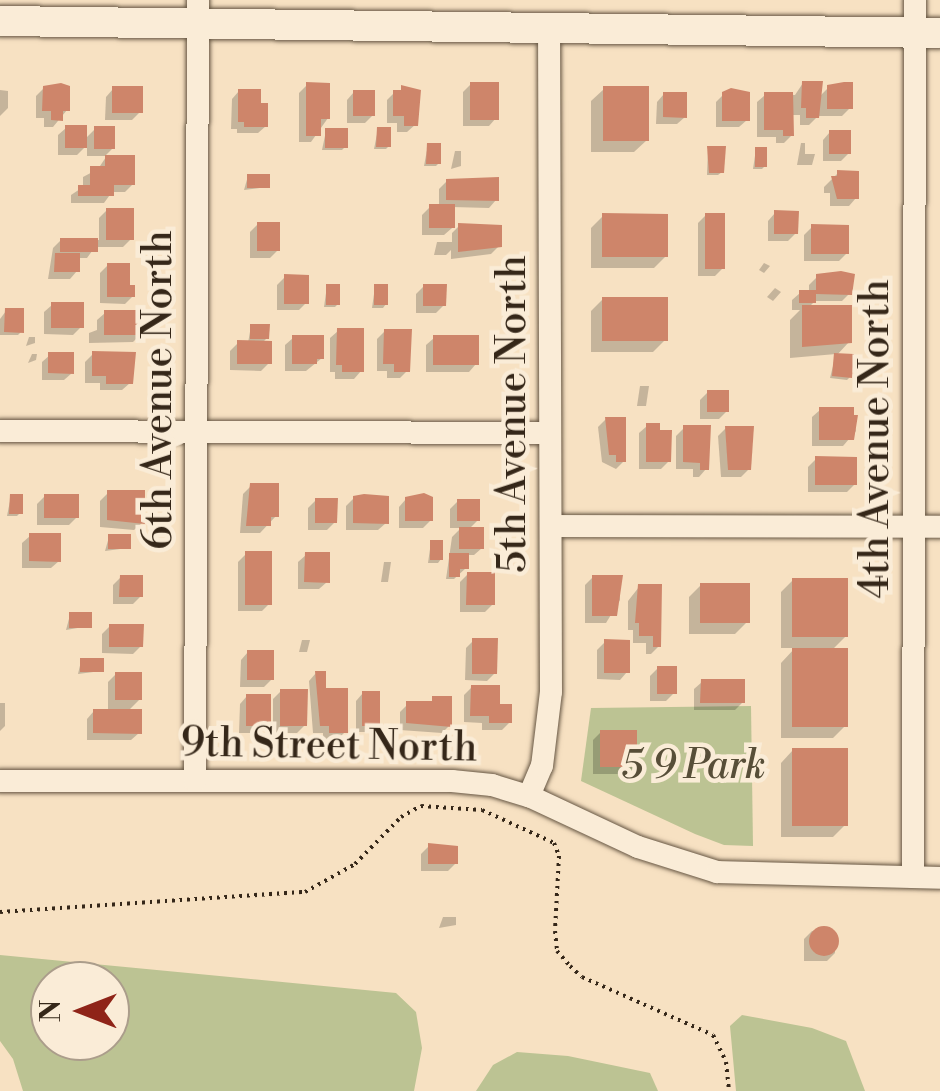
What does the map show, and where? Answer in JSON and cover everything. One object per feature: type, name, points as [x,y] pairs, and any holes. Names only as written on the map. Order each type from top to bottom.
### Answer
[{"type":"street","name":"4th Avenue North","points":[[913,878],[914,527],[928,33],[915,0]]},
{"type":"street","points":[[0,21],[198,12],[550,28],[928,33]]},
{"type":"street","name":"6th Avenue North","points":[[195,781],[198,12]]},
{"type":"street","name":"5th Avenue North","points":[[529,796],[542,766],[549,727],[550,28]]},
{"type":"street","points":[[0,431],[550,432]]},
{"type":"street","points":[[551,526],[940,527]]},
{"type":"street","name":"9th Street North","points":[[0,781],[452,781],[492,785],[529,796],[638,847],[718,872],[940,878]]},
{"type":"path","points":[[0,912],[306,892],[355,864],[400,817],[421,806],[482,810],[554,843],[560,856],[554,931],[557,951],[570,966],[582,977],[713,1035],[726,1062],[729,1091]]},
{"type":"green space","name":"5 9 Park","points":[[751,706],[753,846],[724,845],[581,781],[591,708]]},
{"type":"green space","points":[[0,955],[63,961],[30,961],[30,1061],[130,1061],[130,967],[396,993],[416,1012],[422,1048],[414,1091],[23,1091],[13,1059],[0,1041]]},
{"type":"green space","points":[[742,1015],[812,1028],[846,1041],[865,1091],[736,1091],[730,1026]]},
{"type":"green space","points":[[517,1052],[568,1056],[650,1073],[658,1091],[476,1091],[493,1065]]},
{"type":"building","points":[[802,81],[823,81],[819,118],[806,118],[806,108],[801,108]]},
{"type":"building","points":[[306,82],[330,83],[330,119],[321,119],[321,136],[306,136]]},
{"type":"building","points":[[470,82],[499,82],[499,120],[470,120]]},
{"type":"building","points":[[853,82],[853,109],[827,109],[827,85]]},
{"type":"building","points":[[401,85],[421,90],[418,126],[404,126],[404,116],[393,116],[393,90],[401,90]]},
{"type":"building","points":[[43,86],[70,86],[70,111],[63,111],[63,121],[51,120],[51,111],[42,111]]},
{"type":"building","points":[[112,86],[143,86],[143,113],[112,113]]},
{"type":"building","points":[[603,86],[649,86],[649,141],[603,141]]},
{"type":"building","points":[[731,88],[750,92],[750,121],[722,121],[722,92]]},
{"type":"building","points":[[238,89],[261,89],[261,103],[268,103],[268,127],[244,127],[244,122],[238,122]]},
{"type":"building","points":[[353,90],[375,90],[375,116],[353,116]]},
{"type":"building","points":[[663,92],[687,92],[687,118],[663,117]]},
{"type":"building","points":[[764,92],[793,92],[794,136],[783,136],[783,130],[764,130]]},
{"type":"building","points":[[65,125],[87,125],[87,148],[65,148]]},
{"type":"building","points":[[94,126],[115,126],[115,149],[94,149]]},
{"type":"building","points":[[377,127],[391,127],[391,147],[376,147]]},
{"type":"building","points":[[325,128],[348,128],[348,148],[325,148]]},
{"type":"building","points":[[829,130],[851,130],[851,154],[829,154]]},
{"type":"building","points":[[427,143],[441,143],[441,164],[426,164]]},
{"type":"building","points":[[707,146],[726,146],[724,173],[709,173]]},
{"type":"building","points":[[755,147],[767,147],[767,167],[755,167]]},
{"type":"building","points":[[105,155],[135,155],[135,185],[114,185],[114,196],[78,196],[78,185],[90,185],[90,166],[105,166]]},
{"type":"building","points":[[837,170],[859,171],[859,199],[837,199],[831,176],[837,176]]},
{"type":"building","points":[[247,174],[270,174],[270,188],[247,188]]},
{"type":"building","points":[[499,177],[499,201],[446,200],[446,179]]},
{"type":"building","points":[[429,204],[455,204],[455,228],[429,228]]},
{"type":"building","points":[[106,208],[134,208],[134,240],[106,240]]},
{"type":"building","points":[[774,210],[799,211],[798,234],[774,234]]},
{"type":"building","points":[[602,213],[668,214],[668,257],[602,257]]},
{"type":"building","points":[[705,213],[725,213],[725,269],[705,269]]},
{"type":"building","points":[[257,222],[280,222],[280,251],[257,251]]},
{"type":"building","points":[[458,223],[502,225],[502,247],[458,252]]},
{"type":"building","points":[[811,224],[849,225],[849,254],[811,254]]},
{"type":"building","points":[[60,238],[98,238],[98,252],[60,252]]},
{"type":"building","points":[[55,253],[80,253],[80,272],[54,272]]},
{"type":"building","points":[[107,263],[130,263],[130,285],[135,285],[135,297],[107,297]]},
{"type":"building","points":[[284,274],[309,275],[309,304],[284,304]]},
{"type":"building","points":[[816,274],[855,274],[852,295],[816,294],[816,303],[799,303],[799,290],[816,290]]},
{"type":"building","points":[[326,284],[340,284],[340,305],[326,305]]},
{"type":"building","points":[[374,284],[388,284],[388,305],[374,305]]},
{"type":"building","points":[[423,284],[447,284],[446,306],[423,306]]},
{"type":"building","points":[[602,297],[668,297],[668,341],[602,341]]},
{"type":"building","points":[[51,302],[84,302],[84,328],[51,328]]},
{"type":"building","points":[[802,305],[852,305],[852,343],[802,347]]},
{"type":"building","points":[[5,308],[24,308],[24,333],[4,332]]},
{"type":"building","points":[[104,310],[137,310],[137,319],[143,319],[143,335],[104,335]]},
{"type":"building","points":[[250,324],[270,324],[269,339],[250,339]]},
{"type":"building","points":[[337,328],[364,328],[364,372],[342,372],[342,365],[336,365]]},
{"type":"building","points":[[384,329],[412,329],[410,372],[394,372],[394,364],[383,364]]},
{"type":"building","points":[[292,335],[324,335],[324,359],[317,359],[317,364],[292,364]]},
{"type":"building","points":[[433,335],[479,335],[479,365],[433,365]]},
{"type":"building","points":[[237,340],[272,341],[272,364],[237,364]]},
{"type":"building","points":[[92,351],[136,352],[133,384],[106,384],[106,376],[92,376]]},
{"type":"building","points":[[48,352],[74,352],[74,374],[48,373]]},
{"type":"building","points":[[834,353],[854,354],[852,378],[832,376]]},
{"type":"building","points":[[707,390],[729,390],[729,412],[707,412]]},
{"type":"building","points":[[819,407],[854,407],[854,415],[858,415],[854,440],[819,440]]},
{"type":"building","points":[[605,417],[626,417],[626,462],[616,462],[616,455],[609,455]]},
{"type":"building","points":[[646,423],[660,423],[660,430],[672,430],[671,462],[646,462]]},
{"type":"building","points":[[683,425],[711,425],[709,470],[700,470],[700,463],[683,462]]},
{"type":"building","points":[[725,426],[754,426],[751,470],[728,470]]},
{"type":"building","points":[[815,456],[857,457],[857,485],[815,485]]},
{"type":"building","points":[[250,483],[279,483],[279,517],[271,517],[271,526],[246,526]]},
{"type":"building","points":[[107,490],[145,490],[145,524],[107,520]]},
{"type":"building","points":[[424,493],[433,497],[433,521],[405,521],[405,497]]},
{"type":"building","points":[[10,494],[23,494],[23,514],[9,514]]},
{"type":"building","points":[[44,494],[79,494],[79,518],[44,518]]},
{"type":"building","points":[[353,496],[389,496],[389,524],[353,523]]},
{"type":"building","points":[[315,498],[338,498],[337,523],[315,523]]},
{"type":"building","points":[[457,499],[480,499],[480,521],[457,521]]},
{"type":"building","points":[[459,527],[484,527],[484,549],[459,549]]},
{"type":"building","points":[[29,533],[61,533],[61,562],[29,561]]},
{"type":"building","points":[[108,534],[131,534],[131,549],[108,549]]},
{"type":"building","points":[[430,540],[443,540],[443,560],[430,560]]},
{"type":"building","points":[[245,551],[272,551],[272,605],[245,605]]},
{"type":"building","points":[[305,552],[330,552],[330,583],[304,582]]},
{"type":"building","points":[[449,553],[469,553],[469,569],[460,569],[460,577],[449,577]]},
{"type":"building","points":[[467,572],[495,572],[495,605],[466,605]]},
{"type":"building","points":[[120,575],[143,575],[143,597],[119,597]]},
{"type":"building","points":[[592,575],[623,575],[617,616],[592,616]]},
{"type":"building","points":[[792,578],[848,578],[848,637],[792,637]]},
{"type":"building","points":[[700,583],[750,583],[750,623],[700,623]]},
{"type":"building","points":[[638,584],[662,584],[661,647],[653,647],[653,636],[639,636],[639,623],[635,623]]},
{"type":"building","points":[[69,612],[92,612],[92,628],[69,628]]},
{"type":"building","points":[[109,624],[144,624],[143,647],[109,647]]},
{"type":"building","points":[[472,638],[498,638],[497,674],[472,674]]},
{"type":"building","points":[[604,639],[630,640],[630,673],[604,673]]},
{"type":"building","points":[[792,648],[848,648],[848,727],[792,727]]},
{"type":"building","points":[[247,650],[274,650],[274,680],[247,680]]},
{"type":"building","points":[[80,658],[104,658],[104,672],[80,672]]},
{"type":"building","points":[[657,666],[677,666],[677,694],[657,694]]},
{"type":"building","points":[[315,671],[326,671],[326,688],[348,688],[348,733],[329,733],[329,726],[320,726]]},
{"type":"building","points":[[115,672],[142,672],[142,700],[115,700]]},
{"type":"building","points":[[701,679],[745,679],[745,703],[700,703]]},
{"type":"building","points":[[471,685],[500,685],[500,704],[512,704],[512,723],[489,723],[489,716],[470,716]]},
{"type":"building","points":[[280,689],[308,689],[307,726],[280,726]]},
{"type":"building","points":[[362,691],[380,691],[380,726],[362,726]]},
{"type":"building","points":[[246,694],[271,694],[271,726],[246,726]]},
{"type":"building","points":[[432,696],[452,696],[452,727],[406,723],[406,701],[432,701]]},
{"type":"building","points":[[93,709],[142,709],[142,734],[93,733]]},
{"type":"building","points":[[600,730],[637,730],[637,767],[600,767]]},
{"type":"building","points":[[792,748],[848,748],[848,826],[792,826]]},
{"type":"building","points":[[428,843],[458,846],[458,864],[428,864]]},
{"type":"building","points":[[824,926],[835,930],[839,941],[835,952],[824,956],[813,952],[809,941],[813,930]]}]
